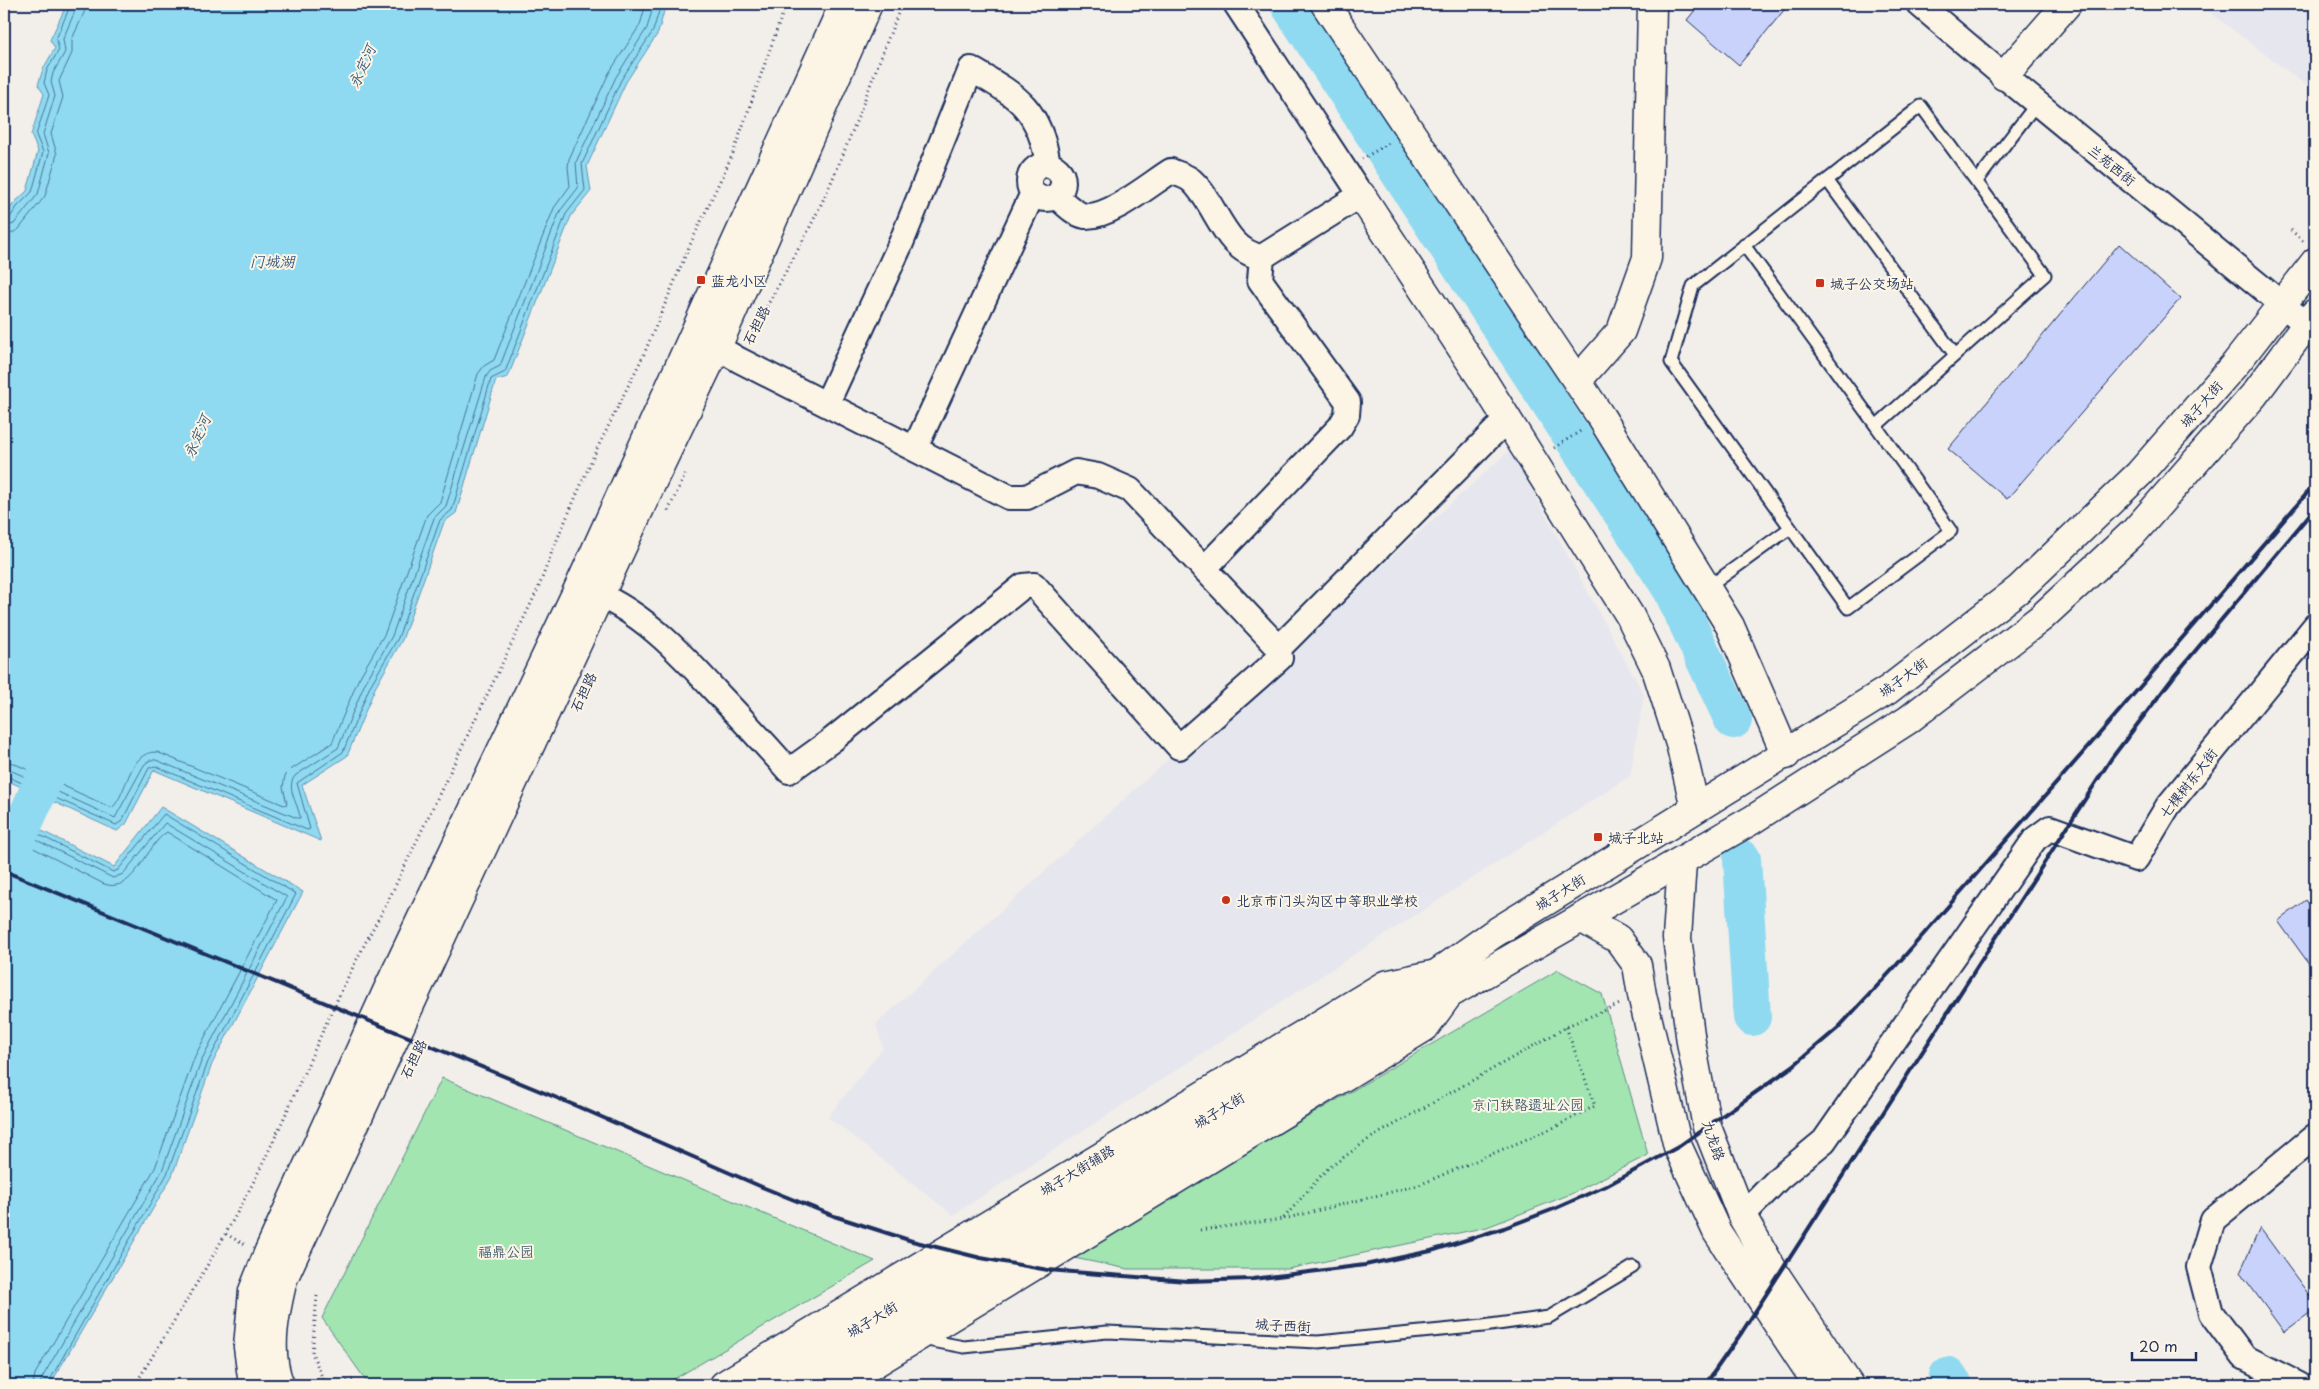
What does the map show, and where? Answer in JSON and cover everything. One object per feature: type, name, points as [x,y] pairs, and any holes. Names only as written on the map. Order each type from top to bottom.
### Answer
[{"type":"main road","name":"石担路","points":[[280,1385],[277,1377],[272,1328],[283,1279],[590,591],[844,4]]},
{"type":"main road","name":"石担路","points":[[253,1385],[248,1347],[253,1291],[269,1251],[388,989],[590,591],[728,353],[868,4]]},
{"type":"main road","points":[[1326,4],[1601,417],[1707,588],[1730,626],[1786,755]]},
{"type":"main road","points":[[1577,381],[1621,331],[1647,258],[1652,4]]},
{"type":"main road","points":[[2004,76],[2067,4]]},
{"type":"main road","points":[[1362,195],[1507,419],[1532,462],[1630,616],[1656,669],[1696,808]]},
{"type":"main road","name":"城子大街","points":[[807,1385],[1443,984],[1493,934],[1696,808],[1786,755],[1888,690],[2019,589],[2139,474],[2236,363],[2315,262]]},
{"type":"main road","name":"城子大街","points":[[762,1385],[1397,1002],[1443,984],[1581,918],[1682,862],[1752,820],[1908,720],[2041,618],[2135,531],[2254,394],[2311,319]]},
{"type":"main road","name":"九龙路","points":[[1682,862],[1677,938],[1691,1042],[1708,1127],[1742,1216],[1777,1276],[1849,1385]]},
{"type":"main road","points":[[1581,918],[1618,939],[1637,965],[1642,995],[1678,1146],[1717,1232],[1818,1385]]},
{"type":"main road","points":[[839,1385],[1425,1027],[1443,984]]},
{"type":"main road","name":"城子大街辅路","points":[[724,1385],[1385,985],[1443,984]]},
{"type":"street","points":[[1056,196],[1070,208],[1084,216],[1102,214],[1171,171],[1191,180],[1238,246],[1250,255],[1262,257],[1362,195],[1236,4]]},
{"type":"street","name":"兰苑西街","points":[[1919,4],[2283,305],[2311,319]]},
{"type":"street","points":[[827,403],[901,243],[971,69],[1017,97],[1036,122],[1046,149],[1048,164]]},
{"type":"street","points":[[1042,164],[1048,164],[1058,169],[1064,179],[1062,190],[1056,196],[1042,199],[1033,193],[1029,182],[1032,170],[1042,164]]},
{"type":"street","points":[[915,448],[1033,193]]},
{"type":"street","points":[[1204,569],[1340,427],[1347,415],[1348,402],[1260,280],[1262,257]]},
{"type":"street","points":[[590,591],[623,607],[675,647],[789,770],[832,740],[1023,586],[1034,585],[1179,747],[1280,658],[1280,648],[1130,490],[1098,476],[1076,472],[1027,497],[1009,496],[728,353]]},
{"type":"street","points":[[1280,648],[1507,419]]},
{"type":"street","name":"七棵树东大街","points":[[1742,1216],[1779,1178],[1824,1141],[2035,839],[2050,828],[2136,859],[2168,806],[2315,626]]},
{"type":"street","points":[[2297,1385],[2244,1357],[2211,1312],[2199,1267],[2213,1220],[2315,1136]]},
{"type":"lane","points":[[1977,180],[2037,103]]},
{"type":"lane","points":[[1744,245],[1951,531],[1848,608],[1671,362],[1694,286],[1744,245],[1921,106],[1977,180],[2045,275],[1876,426]]},
{"type":"lane","points":[[1827,180],[1956,355]]},
{"type":"lane","points":[[1707,588],[1790,528]]},
{"type":"lane","name":"城子西街","points":[[918,1338],[964,1347],[1107,1332],[1318,1342],[1483,1326],[1549,1317],[1633,1267]]},
{"type":"path","points":[[135,1385],[226,1234],[260,1168],[357,955],[384,909],[538,589],[594,454],[644,354],[689,247],[734,151],[786,4]]},
{"type":"path","name":"石担路","points":[[728,353],[813,221],[862,110],[881,54],[902,4]]},
{"type":"path","points":[[1345,170],[1409,130]]},
{"type":"path","points":[[1532,462],[1601,417]]},
{"type":"path","points":[[664,519],[689,466]]},
{"type":"path","points":[[1284,1219],[1326,1170],[1369,1139],[1566,1027],[1642,995]]},
{"type":"path","points":[[1200,1230],[1284,1219],[1419,1185],[1555,1127],[1595,1106],[1566,1027]]},
{"type":"path","points":[[226,1234],[250,1248]]},
{"type":"path","points":[[317,1296],[312,1353],[323,1379],[336,1383],[353,1380],[356,1385]]},
{"type":"shaded area","points":[[2205,4],[2315,4],[2315,92],[2203,7]]},
{"type":"shaded area","name":"北京市门头沟区中等职业学校","points":[[1510,450],[1644,695],[1630,776],[953,1215],[828,1117],[883,1048],[876,1024]]},
{"type":"green space","name":"京门铁路遗址公园","points":[[1558,970],[1602,994],[1648,1155],[1571,1194],[1487,1227],[1288,1269],[1128,1269],[1069,1257]]},
{"type":"green space","name":"福鼎公园","points":[[442,1078],[875,1261],[664,1385],[369,1385],[322,1318]]},
{"type":"water","name":"门城湖","points":[[67,4],[666,4],[658,33],[626,82],[587,166],[591,191],[571,216],[508,377],[496,380],[456,513],[444,522],[402,640],[375,688],[347,756],[302,785],[321,841],[154,770],[126,824],[117,831],[4,779],[4,219],[13,204],[27,191],[38,151],[31,135],[44,94],[38,85],[43,69],[55,48],[50,40]]},
{"type":"water","points":[[161,807],[303,892],[212,1064],[172,1176],[50,1385],[4,1385],[4,812],[114,867]]},
{"type":"building","points":[[1700,4],[1789,4],[1739,65],[1687,20]]},
{"type":"building","points":[[2119,244],[2180,299],[2007,499],[1948,449]]},
{"type":"building","points":[[2306,900],[2315,913],[2315,972],[2278,921]]},
{"type":"building","points":[[2260,1228],[2315,1303],[2315,1309],[2284,1332],[2240,1272]]},
{"type":"waterway","points":[[1289,4],[1671,588],[1733,720]]},
{"type":"waterway","name":"永定河","points":[[4,868],[58,747]]},
{"type":"waterway","points":[[1742,859],[1752,1017]]},
{"type":"waterway","points":[[1948,1376],[1954,1385]]},
{"type":"railway","points":[[4,871],[574,1105],[762,1187],[834,1216],[912,1241],[981,1258],[1048,1270],[1187,1281],[1253,1279],[1365,1265],[1431,1251],[1504,1228],[1606,1186],[1678,1147],[1793,1066],[1838,1028],[1893,969],[2315,484]]},
{"type":"railway","points":[[1705,1385],[1742,1332],[2111,759],[2175,675],[2315,508]]},
{"type":"place","name":"蓝龙小区","points":[[701,280]]},
{"type":"place","name":"城子公交场站","points":[[1820,283]]},
{"type":"place","name":"城子北站","points":[[1598,837]]},
{"type":"place","name":"北京市门头沟区中等职业学校","points":[[1226,900]]}]
